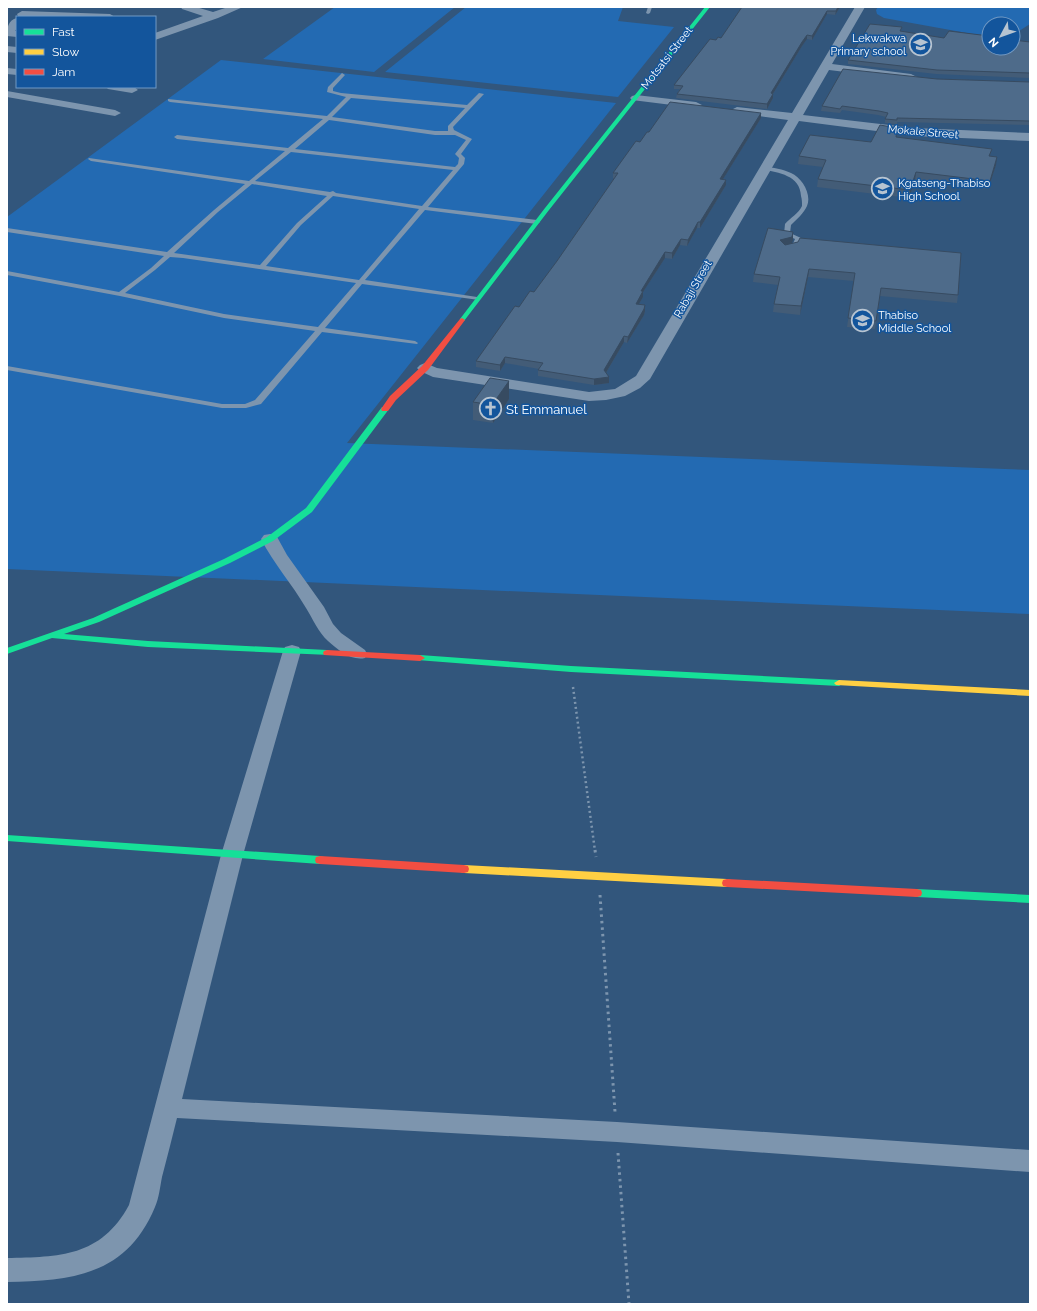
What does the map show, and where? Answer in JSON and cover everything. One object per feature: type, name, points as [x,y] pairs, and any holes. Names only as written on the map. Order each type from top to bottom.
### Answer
[{"type":"street","points":[[186,7],[214,16]]},
{"type":"street","points":[[156,37],[238,7]]},
{"type":"street","name":"Motsatsi Street","points":[[636,98],[708,7]]},
{"type":"street","name":"Rabaji Street","points":[[425,368],[433,372],[580,396],[603,397],[624,392],[642,379],[764,168],[860,7]]},
{"type":"street","points":[[22,15],[66,16]]},
{"type":"street","points":[[16,23],[8,33],[16,34]]},
{"type":"street","points":[[156,26],[171,32]]},
{"type":"street","points":[[825,66],[921,78]]},
{"type":"street","points":[[9,96],[32,88]]},
{"type":"street","points":[[119,88],[132,90]]},
{"type":"street","points":[[9,96],[115,113]]},
{"type":"street","points":[[7,651],[96,620],[270,539],[309,510],[393,398],[425,368],[537,222],[636,98]]},
{"type":"street","name":"Motsatsi Street","points":[[636,98],[707,106]]},
{"type":"street","points":[[723,108],[794,117]]},
{"type":"street","name":"Mokale Street","points":[[794,117],[915,132],[1030,137]]},
{"type":"street","points":[[270,539],[278,555],[315,606],[325,626],[334,637],[358,654]]},
{"type":"street","points":[[53,636],[148,644],[358,654],[571,669],[1030,693]]},
{"type":"street","points":[[7,1270],[53,1269],[78,1265],[100,1254],[119,1241],[130,1228],[142,1206],[232,855],[292,651]]},
{"type":"street","points":[[7,838],[232,855],[599,877],[1030,899]]},
{"type":"street","points":[[168,1108],[617,1132],[1030,1161]]},
{"type":"lane","points":[[648,13],[650,7]]},
{"type":"lane","points":[[342,75],[330,90],[334,93],[351,96],[469,107]]},
{"type":"lane","points":[[7,368],[222,406],[246,406],[261,399],[461,164],[462,158],[458,154],[469,140],[466,136],[449,130],[450,127],[481,94]]},
{"type":"lane","points":[[120,294],[153,269],[328,118],[351,96]]},
{"type":"lane","points":[[170,100],[328,118],[435,133],[456,133]]},
{"type":"lane","points":[[177,137],[457,169]]},
{"type":"lane","points":[[91,159],[333,193],[425,208],[537,222]]},
{"type":"lane","points":[[764,168],[789,174],[798,180],[804,189],[805,205],[798,215],[788,224],[787,234],[798,238],[798,243],[795,247],[784,249]]},
{"type":"lane","points":[[262,267],[299,224],[333,193]]},
{"type":"lane","points":[[7,230],[169,255],[361,281],[478,299]]},
{"type":"lane","points":[[7,273],[120,294],[224,316],[415,343]]},
{"type":"path","points":[[571,669],[599,877],[629,1304]]},
{"type":"shaded area","points":[[335,7],[455,7],[374,72],[263,59]]},
{"type":"shaded area","points":[[466,7],[623,7],[618,21],[674,27],[618,97],[385,72]]},
{"type":"shaded area","points":[[878,7],[1030,7],[1030,24],[1021,30],[1021,16],[981,16],[981,36],[884,18],[877,14],[876,10]]},
{"type":"shaded area","points":[[221,60],[616,103],[347,443],[1030,470],[1030,614],[7,569],[7,217]]},
{"type":"building","points":[[742,7],[838,7],[836,11],[827,11],[812,36],[807,35],[771,93],[773,94],[767,104],[677,94],[683,86],[674,85],[710,39],[716,40],[718,37],[721,38]]},
{"type":"building","points":[[870,24],[902,27],[900,31],[944,38],[949,31],[981,35],[981,56],[1021,56],[1021,41],[1030,42],[1030,73],[937,70],[848,60]]},
{"type":"building","points":[[843,69],[937,79],[1030,82],[1030,121],[897,118],[897,120],[885,119],[888,113],[879,111],[842,106],[840,109],[822,106]]},
{"type":"building","points":[[670,102],[761,113],[720,179],[726,180],[688,240],[681,239],[672,253],[665,252],[641,291],[643,291],[636,304],[645,305],[644,309],[628,337],[624,336],[604,370],[609,377],[594,379],[538,370],[543,363],[505,357],[500,365],[476,361],[515,306],[519,307],[530,291],[534,292],[618,173],[613,173],[636,141],[640,142],[647,132],[649,132]]},
{"type":"building","points":[[880,125],[897,128],[896,137],[992,149],[989,156],[997,157],[990,181],[916,172],[910,190],[818,179],[826,160],[799,156],[810,135],[871,142]]},
{"type":"building","points":[[768,228],[793,232],[792,237],[780,240],[785,245],[798,242],[800,238],[961,253],[958,295],[881,288],[876,321],[848,318],[855,273],[809,269],[801,306],[774,304],[780,277],[754,274]]},
{"type":"building","points":[[490,378],[509,381],[492,405],[473,402]]},
{"type":"traffic: fast","points":[[462,320],[547,209],[708,7]]},
{"type":"traffic: fast","points":[[7,651],[96,620],[227,561],[270,539],[309,510],[385,409]]},
{"type":"traffic: fast","points":[[53,636],[148,644],[327,653]]},
{"type":"traffic: fast","points":[[420,658],[571,669],[839,683]]},
{"type":"traffic: fast","points":[[7,838],[320,860]]},
{"type":"traffic: fast","points":[[917,893],[1030,899]]},
{"type":"traffic: slow","points":[[839,683],[1030,693]]},
{"type":"traffic: slow","points":[[464,869],[727,883]]},
{"type":"traffic: jam","points":[[385,409],[393,398],[425,368],[462,320]]},
{"type":"traffic: jam","points":[[327,653],[420,658]]},
{"type":"traffic: jam","points":[[320,860],[464,869]]},
{"type":"traffic: jam","points":[[727,883],[917,893]]},
{"type":"place","name":"Lekwakwa Primary school","points":[[921,44]]},
{"type":"place","name":"Kgatseng-Thabiso High School","points":[[882,189]]},
{"type":"place","name":"Thabiso Middle School","points":[[862,321]]},
{"type":"place","name":"St Emmanuel","points":[[491,409]]}]
